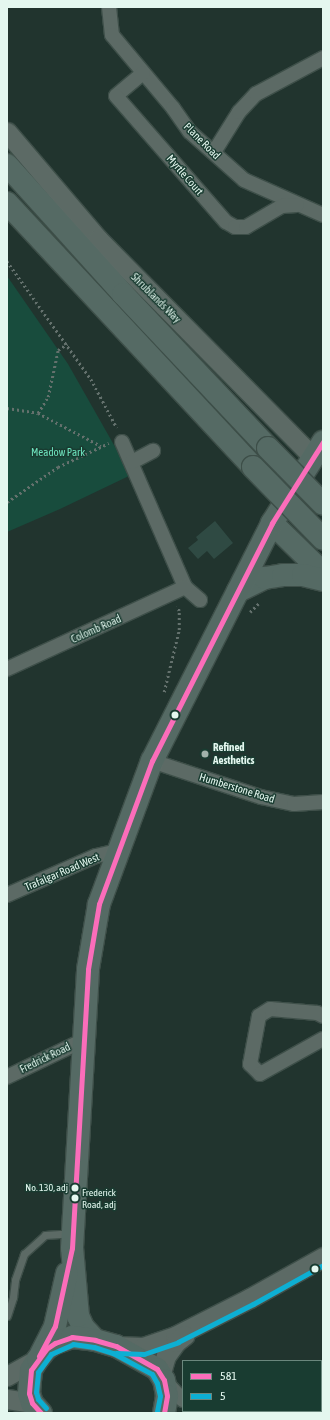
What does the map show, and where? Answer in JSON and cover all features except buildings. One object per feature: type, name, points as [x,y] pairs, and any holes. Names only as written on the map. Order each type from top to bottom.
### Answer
[{"type":"highway","points":[[7,165],[123,294],[268,448],[323,504]]},
{"type":"highway","points":[[7,203],[253,467],[323,539]]},
{"type":"highway","points":[[95,1340],[83,1327],[78,1316],[73,1241],[88,969],[99,904],[152,760],[272,523],[320,456]]},
{"type":"highway","points":[[272,523],[323,573]]},
{"type":"highway","points":[[238,591],[265,578],[283,575],[303,575],[323,580]]},
{"type":"highway","points":[[33,1408],[29,1393],[31,1370],[55,1326],[73,1241]]},
{"type":"highway","points":[[38,1358],[55,1343],[72,1337],[95,1340],[116,1346],[151,1364],[163,1376],[167,1396],[164,1413]]},
{"type":"street","name":"Plane Road","points":[[109,7],[112,35],[142,73],[173,108],[190,132],[244,180],[297,205],[323,215]]},
{"type":"street","points":[[214,152],[239,112],[256,94],[323,58]]},
{"type":"street","name":"Myrtle Court","points":[[142,73],[116,96],[226,222],[235,227],[246,227],[282,206],[297,205]]},
{"type":"street","name":"Shrublands Way","points":[[7,132],[98,239],[320,456]]},
{"type":"street","points":[[122,442],[132,462],[185,587],[200,600]]},
{"type":"street","points":[[132,462],[153,451]]},
{"type":"street","name":"Colomb Road","points":[[7,669],[171,595],[185,587]]},
{"type":"street","name":"Humberstone Road","points":[[152,760],[261,797],[294,804],[323,802]]},
{"type":"street","name":"Trafalgar Road West","points":[[7,895],[96,856],[118,851]]},
{"type":"street","points":[[323,1016],[317,1013],[270,1009],[259,1016],[250,1064],[260,1074],[323,1039]]},
{"type":"street","name":"Fredrick Road","points":[[7,1077],[84,1040]]},
{"type":"street","points":[[116,1346],[134,1348],[153,1344],[201,1324],[323,1257]]},
{"type":"street","points":[[182,1399],[163,1376],[163,1363],[170,1350],[186,1335],[201,1324]]},
{"type":"street","points":[[7,1376],[38,1358]]},
{"type":"street","points":[[7,1399],[33,1408]]},
{"type":"lane","points":[[7,1316],[13,1297],[15,1280],[24,1254],[45,1235],[73,1241]]},
{"type":"path","points":[[7,261],[91,379],[106,404],[122,442],[112,442],[101,446],[58,467],[7,502]]},
{"type":"path","points":[[38,413],[48,397],[58,350],[67,344]]},
{"type":"path","points":[[7,408],[38,413],[101,446]]},
{"type":"path","points":[[163,696],[179,630],[179,611],[171,595]]},
{"type":"green space","name":"Meadow Park","points":[[7,276],[68,364],[131,475],[60,509],[7,532]]},
{"type":"transit line","name":"581","points":[[39,1356],[55,1326],[72,1248],[88,969],[99,904],[152,761],[272,523],[323,442]]},
{"type":"transit line","name":"5","points":[[116,1353],[144,1354],[178,1342],[253,1304],[323,1265]]},
{"type":"transit line","name":"581","points":[[41,1413],[32,1403],[29,1393],[31,1370],[46,1349],[55,1343],[72,1337],[95,1340],[116,1346],[157,1369],[164,1380],[167,1396],[164,1413]]},
{"type":"transit line","name":"5","points":[[46,1408],[38,1399],[36,1392],[38,1372],[51,1354],[73,1344],[94,1347],[113,1353],[152,1374],[157,1383],[160,1396],[157,1412]]},
{"type":"place","name":"Refined Aesthetics","points":[[205,754]]},
{"type":"place","name":"No. 130, adj","points":[[75,1188]]},
{"type":"place","name":"Frederick Road, adj","points":[[75,1198]]}]
